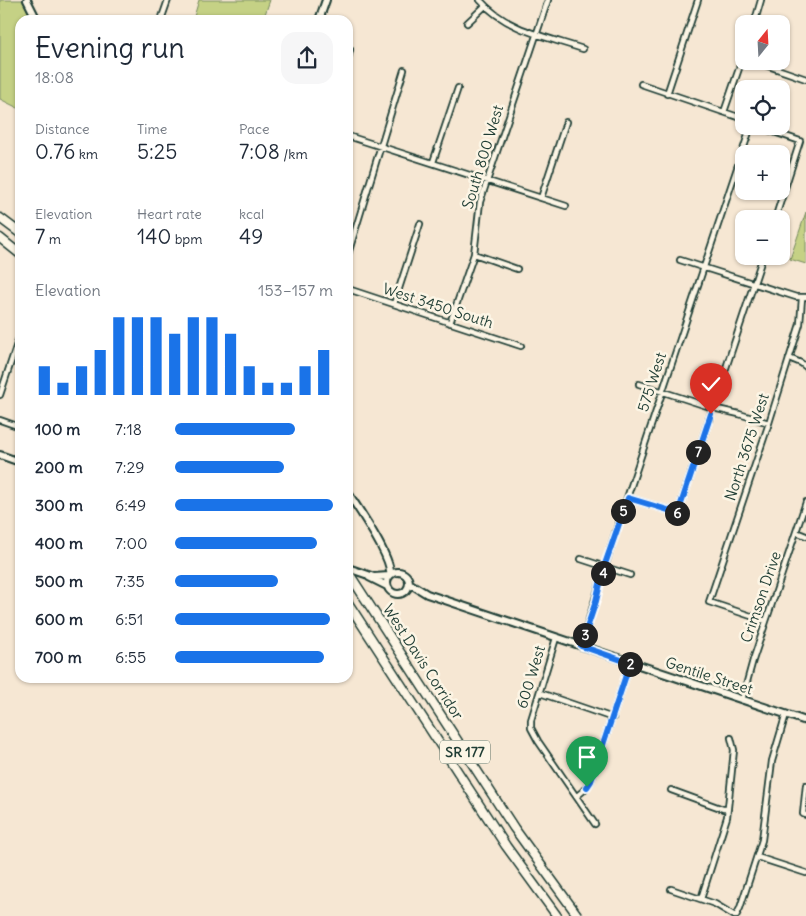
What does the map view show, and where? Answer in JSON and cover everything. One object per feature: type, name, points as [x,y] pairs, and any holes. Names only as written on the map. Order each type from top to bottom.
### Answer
[{"type":"highway","points":[[0,218],[15,230]]},
{"type":"highway","points":[[0,238],[15,250]]},
{"type":"highway","name":"West Davis Corridor","points":[[353,580],[520,836],[578,916]]},
{"type":"highway","name":"West Davis Corridor","points":[[353,611],[506,846],[557,916]]},
{"type":"main road","points":[[321,15],[326,0]]},
{"type":"main road","points":[[29,1],[35,15]]},
{"type":"main road","points":[[0,455],[15,460]]},
{"type":"main road","points":[[353,501],[389,565],[390,576],[387,586]]},
{"type":"main road","points":[[383,554],[407,578],[408,588],[402,593]]},
{"type":"main road","points":[[353,571],[380,577],[390,576],[396,572],[401,573]]},
{"type":"main road","points":[[364,574],[387,586],[394,594],[427,594]]},
{"type":"main road","name":"Gentile Street","points":[[409,583],[427,594],[806,721]]},
{"type":"street","points":[[163,15],[168,0]]},
{"type":"street","points":[[480,0],[500,18],[517,27],[583,49]]},
{"type":"street","name":"South 800 West","points":[[450,323],[474,254],[477,218],[487,180],[548,0]]},
{"type":"street","points":[[667,94],[698,0]]},
{"type":"street","points":[[757,15],[762,0]]},
{"type":"street","points":[[467,23],[485,6]]},
{"type":"street","points":[[353,237],[404,70]]},
{"type":"street","points":[[724,112],[739,70]]},
{"type":"street","points":[[780,70],[805,79],[806,72]]},
{"type":"street","points":[[641,84],[735,116]]},
{"type":"street","points":[[433,162],[458,88]]},
{"type":"street","points":[[541,198],[566,122]]},
{"type":"street","name":"575 West","points":[[581,646],[596,601],[604,567],[748,135]]},
{"type":"street","points":[[778,210],[800,141],[783,135]]},
{"type":"street","points":[[353,138],[566,206]]},
{"type":"street","points":[[394,304],[420,224]]},
{"type":"street","points":[[474,254],[516,269]]},
{"type":"street","points":[[680,260],[754,284],[804,297]]},
{"type":"street","points":[[628,498],[678,513],[760,265]]},
{"type":"street","name":"West 3450 South","points":[[353,291],[521,346]]},
{"type":"street","name":"North 3675 West","points":[[766,621],[708,602],[769,423],[800,324],[804,297]]},
{"type":"street","points":[[0,395],[15,350]]},
{"type":"street","points":[[789,358],[806,367]]},
{"type":"street","points":[[639,384],[713,408],[769,423]]},
{"type":"street","points":[[0,420],[15,425]]},
{"type":"street","name":"Crimson Drive","points":[[742,700],[806,502]]},
{"type":"street","points":[[796,532],[806,536]]},
{"type":"street","points":[[581,559],[630,575]]},
{"type":"street","name":"600 West","points":[[556,638],[531,720],[534,735],[595,824]]},
{"type":"street","points":[[577,796],[591,781],[630,663]]},
{"type":"street","points":[[540,693],[613,718]]},
{"type":"street","points":[[671,889],[715,904],[736,916],[757,857],[765,823],[772,761],[786,714]]},
{"type":"street","points":[[701,899],[725,826],[734,750],[731,738]]},
{"type":"street","points":[[804,815],[806,785]]},
{"type":"street","points":[[671,790],[723,809],[728,809]]},
{"type":"street","points":[[757,857],[806,873]]},
{"type":"green space","points":[[0,0],[22,0],[30,15],[15,15],[15,106],[0,99]]},
{"type":"green space","points":[[199,0],[270,0],[265,15],[194,15]]},
{"type":"green space","points":[[806,212],[806,264],[790,259]]},
{"type":"route","points":[[587,787],[591,781],[613,718],[630,663],[581,646],[613,540],[628,498],[678,513],[711,414]]}]
